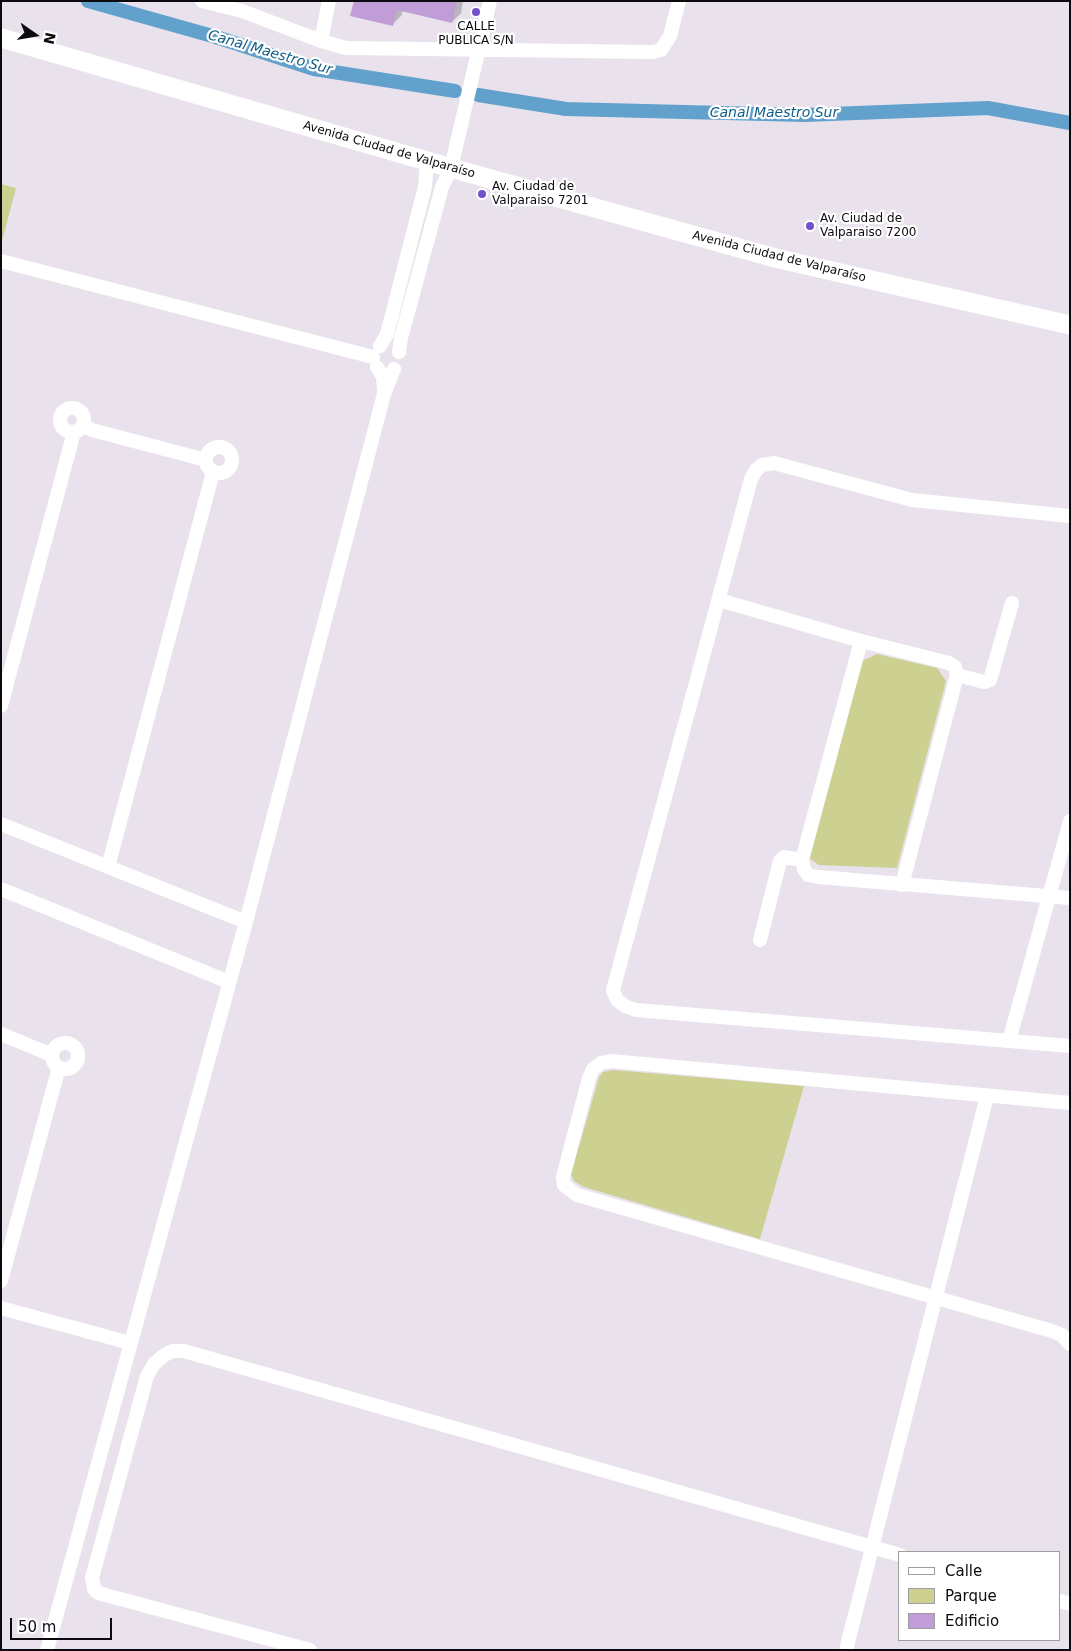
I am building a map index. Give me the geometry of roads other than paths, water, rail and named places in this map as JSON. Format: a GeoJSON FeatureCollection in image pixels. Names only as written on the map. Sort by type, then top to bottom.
{"type":"FeatureCollection","features":[{"type":"Feature","properties":{"kind":"main road","name":"Avenida Ciudad de Valparaíso"},"geometry":{"type":"LineString","coordinates":[[1,38],[427,162],[779,259],[1070,324]]}},
{"type":"Feature","properties":{"kind":"street"},"geometry":{"type":"LineString","coordinates":[[202,1],[242,11],[320,41],[346,48],[480,48],[653,52],[661,50],[670,36],[679,1]]}},
{"type":"Feature","properties":{"kind":"street"},"geometry":{"type":"LineString","coordinates":[[320,41],[329,1]]}},
{"type":"Feature","properties":{"kind":"street"},"geometry":{"type":"LineString","coordinates":[[47,1650],[246,922],[384,394],[394,369],[399,362],[401,338],[442,188],[451,168],[490,1]]}},
{"type":"Feature","properties":{"kind":"street"},"geometry":{"type":"LineString","coordinates":[[384,394],[383,378],[377,357],[387,334],[425,187],[427,162]]}},
{"type":"Feature","properties":{"kind":"street"},"geometry":{"type":"LineString","coordinates":[[1,261],[377,357],[385,371],[394,369]]}},
{"type":"Feature","properties":{"kind":"street"},"geometry":{"type":"LineString","coordinates":[[377,357],[389,344],[397,348],[399,352]]}},
{"type":"Feature","properties":{"kind":"street"},"geometry":{"type":"LineString","coordinates":[[1,706],[78,429],[92,430],[209,466],[108,867]]}},
{"type":"Feature","properties":{"kind":"street"},"geometry":{"type":"LineString","coordinates":[[1070,516],[921,501],[894,496],[774,464],[762,465],[756,470],[751,479],[613,990],[617,1000],[625,1006],[636,1010],[1070,1046]]}},
{"type":"Feature","properties":{"kind":"street"},"geometry":{"type":"LineString","coordinates":[[719,600],[861,641],[949,663],[955,667],[957,675],[902,885]]}},
{"type":"Feature","properties":{"kind":"street"},"geometry":{"type":"LineString","coordinates":[[957,675],[984,682],[990,680],[1012,604]]}},
{"type":"Feature","properties":{"kind":"street"},"geometry":{"type":"LineString","coordinates":[[861,641],[802,860],[808,875],[902,885],[1070,898]]}},
{"type":"Feature","properties":{"kind":"street"},"geometry":{"type":"LineString","coordinates":[[1009,1041],[1070,821]]}},
{"type":"Feature","properties":{"kind":"street"},"geometry":{"type":"LineString","coordinates":[[1,824],[246,922]]}},
{"type":"Feature","properties":{"kind":"street"},"geometry":{"type":"LineString","coordinates":[[760,940],[780,861],[784,857],[802,860]]}},
{"type":"Feature","properties":{"kind":"street"},"geometry":{"type":"LineString","coordinates":[[1,889],[229,982]]}},
{"type":"Feature","properties":{"kind":"street"},"geometry":{"type":"LineString","coordinates":[[1,1034],[55,1061],[1,1281]]}},
{"type":"Feature","properties":{"kind":"street"},"geometry":{"type":"LineString","coordinates":[[1070,1103],[611,1061],[601,1063],[593,1069],[589,1078],[563,1177],[564,1185],[577,1195],[1052,1331],[1062,1336],[1070,1344]]}},
{"type":"Feature","properties":{"kind":"street"},"geometry":{"type":"LineString","coordinates":[[846,1650],[987,1096]]}},
{"type":"Feature","properties":{"kind":"street"},"geometry":{"type":"LineString","coordinates":[[1,1308],[130,1342]]}},
{"type":"Feature","properties":{"kind":"street"},"geometry":{"type":"LineString","coordinates":[[310,1650],[98,1593],[94,1589],[92,1578],[147,1376],[154,1364],[162,1356],[172,1351],[184,1351],[898,1554]]}},
{"type":"Feature","properties":{"kind":"waterway","name":"Canal Maestro Sur"},"geometry":{"type":"LineString","coordinates":[[88,1],[216,37],[314,69],[455,91]]}},
{"type":"Feature","properties":{"kind":"waterway","name":"Canal Maestro Sur"},"geometry":{"type":"LineString","coordinates":[[478,95],[566,109],[804,115],[988,108],[1070,123]]}},
{"type":"Feature","properties":{"kind":"place","name":"CALLE PUBLICA S/N"},"geometry":{"type":"Point","coordinates":[476,12]}},
{"type":"Feature","properties":{"kind":"place","name":"Av. Ciudad de Valparaiso 7201"},"geometry":{"type":"Point","coordinates":[482,194]}},
{"type":"Feature","properties":{"kind":"place","name":"Av. Ciudad de Valparaiso 7200"},"geometry":{"type":"Point","coordinates":[810,226]}}]}
